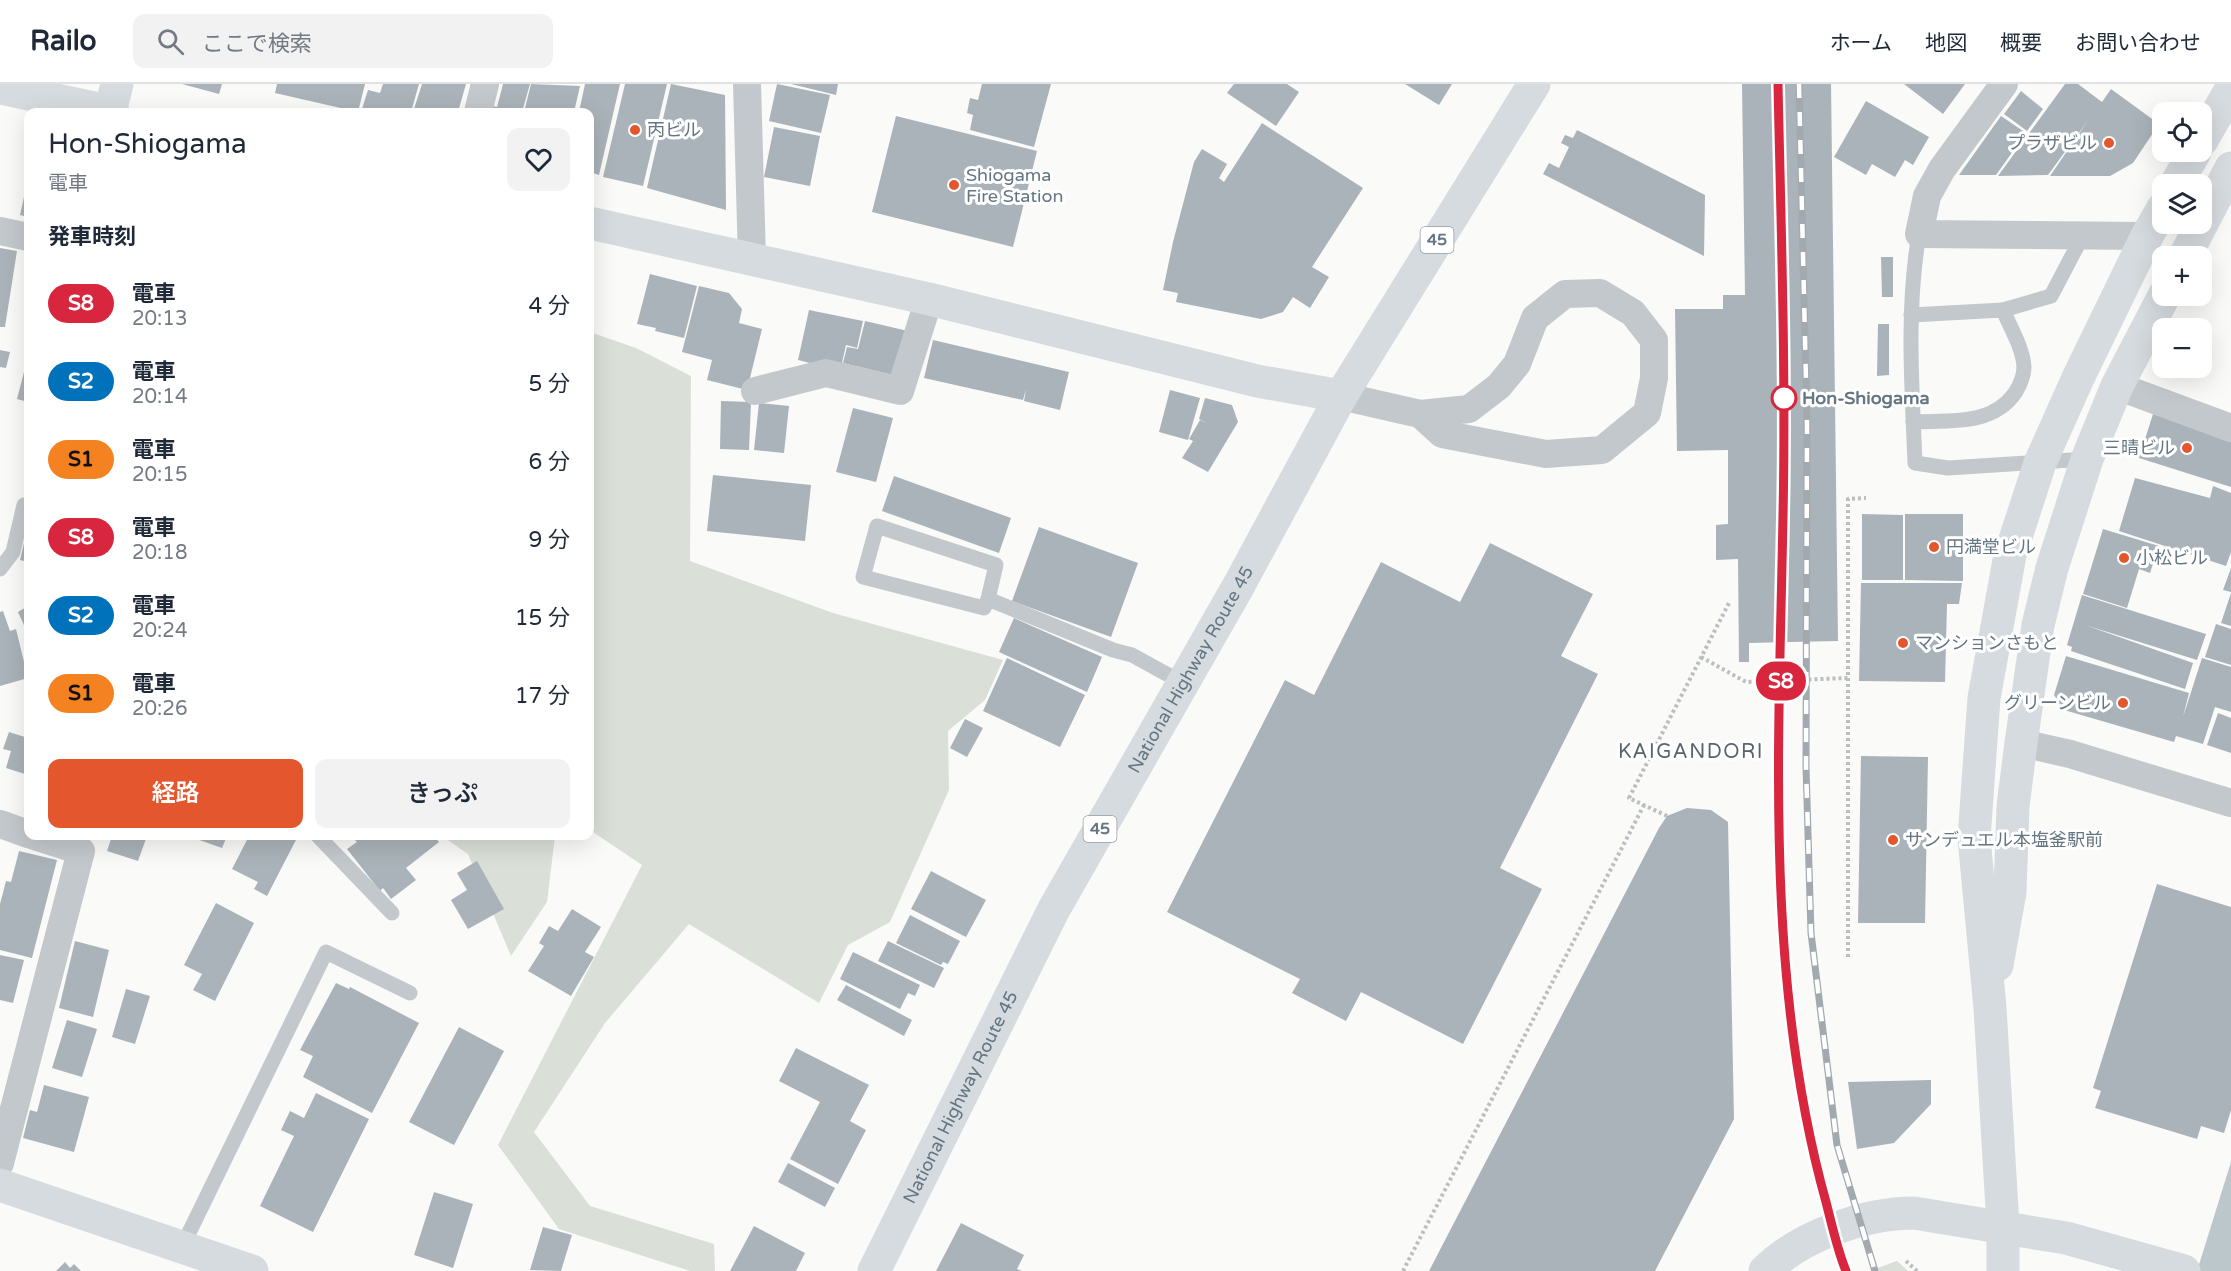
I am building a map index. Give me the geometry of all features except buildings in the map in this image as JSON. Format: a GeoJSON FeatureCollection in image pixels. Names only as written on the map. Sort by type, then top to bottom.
{"type":"FeatureCollection","features":[{"type":"Feature","properties":{"kind":"main road"},"geometry":{"type":"LineString","coordinates":[[112,108],[117,84]]}},
{"type":"Feature","properties":{"kind":"main road","name":"National Highway Route 45"},"geometry":{"type":"LineString","coordinates":[[874,1271],[1054,909],[1239,585],[1341,396],[1534,84]]}},
{"type":"Feature","properties":{"kind":"main road"},"geometry":{"type":"LineString","coordinates":[[0,88],[92,108]]}},
{"type":"Feature","properties":{"kind":"main road"},"geometry":{"type":"LineString","coordinates":[[2212,122],[2231,89]]}},
{"type":"Feature","properties":{"kind":"main road"},"geometry":{"type":"LineString","coordinates":[[2190,246],[2231,168]]}},
{"type":"Feature","properties":{"kind":"main road"},"geometry":{"type":"LineString","coordinates":[[594,224],[928,299],[1257,381],[1341,396]]}},
{"type":"Feature","properties":{"kind":"main road"},"geometry":{"type":"LineString","coordinates":[[2003,1271],[2003,1226],[1990,1008],[1974,838],[1984,698],[2010,555],[2040,463],[2078,378],[2152,227]]}},
{"type":"Feature","properties":{"kind":"main road"},"geometry":{"type":"LineString","coordinates":[[1990,1008],[2010,892],[2013,806],[2038,625],[2052,568],[2087,459],[2117,386],[2159,306]]}},
{"type":"Feature","properties":{"kind":"main road"},"geometry":{"type":"LineString","coordinates":[[0,1185],[252,1271]]}},
{"type":"Feature","properties":{"kind":"main road"},"geometry":{"type":"LineString","coordinates":[[1765,1271],[1779,1257],[1814,1236],[1874,1218],[1900,1213],[2003,1226],[2066,1238],[2184,1271]]}},
{"type":"Feature","properties":{"kind":"street"},"geometry":{"type":"LineString","coordinates":[[479,108],[485,84]]}},
{"type":"Feature","properties":{"kind":"street"},"geometry":{"type":"LineString","coordinates":[[747,84],[752,259]]}},
{"type":"Feature","properties":{"kind":"street"},"geometry":{"type":"LineString","coordinates":[[2004,84],[1942,169],[1927,196],[1919,234],[2147,236]]}},
{"type":"Feature","properties":{"kind":"street"},"geometry":{"type":"LineString","coordinates":[[0,231],[24,236]]}},
{"type":"Feature","properties":{"kind":"street"},"geometry":{"type":"LineString","coordinates":[[1341,396],[1420,414],[1469,409],[1499,386],[1517,364],[1535,318],[1565,294],[1600,293],[1633,313],[1654,340],[1654,378],[1647,413],[1602,450],[1546,454],[1442,434],[1420,414]]}},
{"type":"Feature","properties":{"kind":"street"},"geometry":{"type":"LineString","coordinates":[[755,391],[826,373],[900,391],[928,299]]}},
{"type":"Feature","properties":{"kind":"street"},"geometry":{"type":"LineString","coordinates":[[2117,386],[2231,428]]}},
{"type":"Feature","properties":{"kind":"street"},"geometry":{"type":"LineString","coordinates":[[2021,743],[2070,754],[2231,803]]}},
{"type":"Feature","properties":{"kind":"street"},"geometry":{"type":"LineString","coordinates":[[0,824],[24,831]]}},
{"type":"Feature","properties":{"kind":"street"},"geometry":{"type":"LineString","coordinates":[[0,1163],[81,851],[50,840]]}},
{"type":"Feature","properties":{"kind":"lane"},"geometry":{"type":"LineString","coordinates":[[1919,234],[1913,268],[1911,315],[1915,463],[1948,468],[2087,459]]}},
{"type":"Feature","properties":{"kind":"lane"},"geometry":{"type":"LineString","coordinates":[[1911,315],[2003,310],[2051,297],[2083,235]]}},
{"type":"Feature","properties":{"kind":"lane"},"geometry":{"type":"LineString","coordinates":[[1913,422],[1973,419],[1995,413],[2009,402],[2020,385],[2024,366],[2003,310]]}},
{"type":"Feature","properties":{"kind":"lane"},"geometry":{"type":"LineString","coordinates":[[0,569],[13,552],[24,505]]}},
{"type":"Feature","properties":{"kind":"lane"},"geometry":{"type":"LineString","coordinates":[[877,526],[996,566],[988,598],[984,608],[863,577],[877,526]]}},
{"type":"Feature","properties":{"kind":"lane"},"geometry":{"type":"LineString","coordinates":[[988,598],[1113,651],[1132,655],[1183,683]]}},
{"type":"Feature","properties":{"kind":"lane"},"geometry":{"type":"LineString","coordinates":[[322,840],[392,913]]}},
{"type":"Feature","properties":{"kind":"lane"},"geometry":{"type":"LineString","coordinates":[[182,1247],[326,952],[410,993]]}},
{"type":"Feature","properties":{"kind":"path"},"geometry":{"type":"LineString","coordinates":[[1848,957],[1848,499],[1866,498]]}},
{"type":"Feature","properties":{"kind":"path"},"geometry":{"type":"LineString","coordinates":[[1667,816],[1629,798],[1730,601]]}},
{"type":"Feature","properties":{"kind":"path"},"geometry":{"type":"LineString","coordinates":[[1701,657],[1746,682],[1848,678]]}},
{"type":"Feature","properties":{"kind":"path"},"geometry":{"type":"LineString","coordinates":[[1403,1271],[1644,805]]}},
{"type":"Feature","properties":{"kind":"path"},"geometry":{"type":"LineString","coordinates":[[1906,1261],[1917,1271]]}},
{"type":"Feature","properties":{"kind":"shaded area"},"geometry":{"type":"Polygon","coordinates":[[[594,333],[636,348],[691,376],[690,561],[833,613],[1003,660],[985,700],[948,731],[949,790],[890,922],[848,945],[819,1003],[689,924],[605,1023],[534,1132],[590,1206],[714,1244],[715,1271],[690,1271],[559,1229],[498,1145],[642,865],[594,833],[594,333]]]}},
{"type":"Feature","properties":{"kind":"shaded area"},"geometry":{"type":"Polygon","coordinates":[[[448,840],[555,840],[547,902],[511,956],[468,854],[448,840]]]}},
{"type":"Feature","properties":{"kind":"shaded area"},"geometry":{"type":"Polygon","coordinates":[[[2231,1162],[2231,1271],[2197,1271],[2231,1162]]]}},
{"type":"Feature","properties":{"kind":"shaded area"},"geometry":{"type":"Polygon","coordinates":[[[1897,1261],[1908,1271],[1869,1271],[1897,1261]]]}},
{"type":"Feature","properties":{"kind":"railway"},"geometry":{"type":"LineString","coordinates":[[1778,84],[1784,412],[1779,693],[1780,864],[1793,1034],[1806,1119],[1846,1271]]}},
{"type":"Feature","properties":{"kind":"railway"},"geometry":{"type":"LineString","coordinates":[[1799,84],[1807,424],[1806,767],[1811,933],[1837,1145],[1875,1271]]}},
{"type":"Feature","properties":{"kind":"train","name":"S8"},"geometry":{"type":"LineString","coordinates":[[1778,84],[1785,422],[1779,766],[1782,891],[1790,1016],[1800,1091],[1813,1154],[1846,1271]]}},
{"type":"Feature","properties":{"kind":"place","name":"丙ビル"},"geometry":{"type":"Point","coordinates":[635,130]}},
{"type":"Feature","properties":{"kind":"place","name":"プラザビル"},"geometry":{"type":"Point","coordinates":[2109,143]}},
{"type":"Feature","properties":{"kind":"place","name":"Shiogama Fire Station"},"geometry":{"type":"Point","coordinates":[954,185]}},
{"type":"Feature","properties":{"kind":"place","name":"Hon-Shiogama"},"geometry":{"type":"Point","coordinates":[1784,398]}},
{"type":"Feature","properties":{"kind":"place","name":"三晴ビル"},"geometry":{"type":"Point","coordinates":[2187,448]}},
{"type":"Feature","properties":{"kind":"place","name":"円満堂ビル"},"geometry":{"type":"Point","coordinates":[1934,547]}},
{"type":"Feature","properties":{"kind":"place","name":"小松ビル"},"geometry":{"type":"Point","coordinates":[2124,558]}},
{"type":"Feature","properties":{"kind":"place","name":"マンションさもと"},"geometry":{"type":"Point","coordinates":[1903,643]}},
{"type":"Feature","properties":{"kind":"place","name":"グリーンビル"},"geometry":{"type":"Point","coordinates":[2123,703]}},
{"type":"Feature","properties":{"kind":"place","name":"サンデュエル本塩釜駅前"},"geometry":{"type":"Point","coordinates":[1893,840]}},
{"type":"Feature","properties":{"kind":"district","name":"KAIGANDORI"},"geometry":{"type":"Point","coordinates":[1691,752]}}]}
